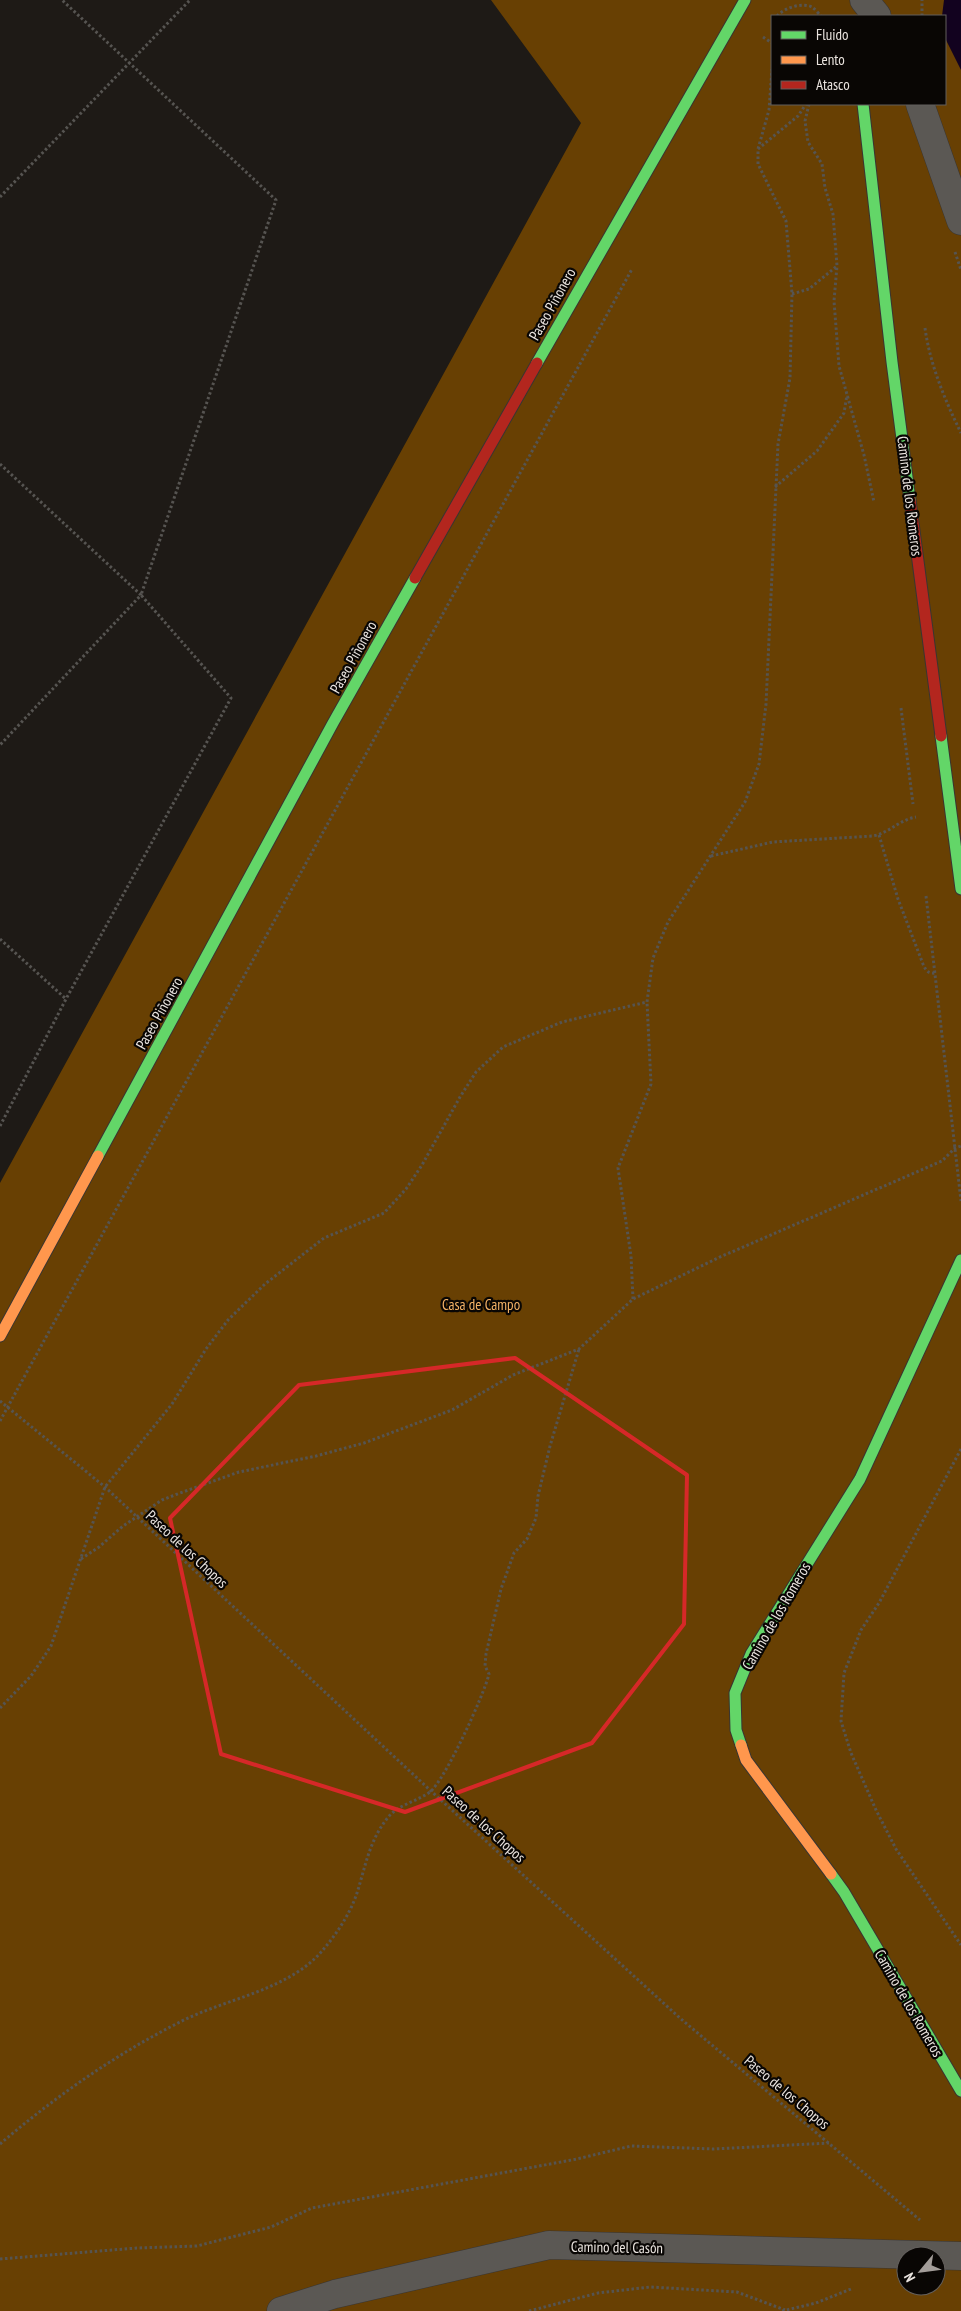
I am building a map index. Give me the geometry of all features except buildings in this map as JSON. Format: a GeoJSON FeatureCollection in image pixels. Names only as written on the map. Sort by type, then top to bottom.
{"type":"FeatureCollection","features":[{"type":"Feature","properties":{"kind":"street","name":"Paseo Piñonero"},"geometry":{"type":"LineString","coordinates":[[0,1336],[334,723],[593,263],[744,0]]}},
{"type":"Feature","properties":{"kind":"street"},"geometry":{"type":"LineString","coordinates":[[851,0],[853,15]]}},
{"type":"Feature","properties":{"kind":"street"},"geometry":{"type":"LineString","coordinates":[[864,0],[876,15]]}},
{"type":"Feature","properties":{"kind":"street","name":"Camino de los Romeros"},"geometry":{"type":"LineString","coordinates":[[863,105],[892,362],[961,889]]}},
{"type":"Feature","properties":{"kind":"street"},"geometry":{"type":"LineString","coordinates":[[920,105],[961,221]]}},
{"type":"Feature","properties":{"kind":"street","name":"Camino de los Romeros"},"geometry":{"type":"LineString","coordinates":[[961,1260],[860,1479],[768,1624],[751,1654],[734,1693],[736,1730],[746,1760],[844,1892],[961,2091]]}},
{"type":"Feature","properties":{"kind":"street","name":"Camino del Casón"},"geometry":{"type":"LineString","coordinates":[[280,2311],[335,2294],[549,2245],[961,2256]]}},
{"type":"Feature","properties":{"kind":"path"},"geometry":{"type":"LineString","coordinates":[[0,745],[141,595],[276,200],[62,0]]}},
{"type":"Feature","properties":{"kind":"path"},"geometry":{"type":"LineString","coordinates":[[0,197],[190,0]]}},
{"type":"Feature","properties":{"kind":"path"},"geometry":{"type":"LineString","coordinates":[[922,0],[922,15]]}},
{"type":"Feature","properties":{"kind":"path"},"geometry":{"type":"LineString","coordinates":[[777,15],[780,11],[800,5],[812,7],[820,15]]}},
{"type":"Feature","properties":{"kind":"path"},"geometry":{"type":"LineString","coordinates":[[633,1300],[631,1256],[618,1168],[651,1084],[647,1002],[653,958],[668,922],[745,802],[759,764],[766,704],[775,487],[778,444],[790,378],[792,294],[786,221],[758,164],[758,149],[769,110],[771,83]]}},
{"type":"Feature","properties":{"kind":"path"},"geometry":{"type":"LineString","coordinates":[[758,149],[798,116],[807,105]]}},
{"type":"Feature","properties":{"kind":"path"},"geometry":{"type":"LineString","coordinates":[[808,105],[805,121],[808,142],[822,164],[833,214],[837,266],[834,301],[839,366],[848,392],[874,503]]}},
{"type":"Feature","properties":{"kind":"path"},"geometry":{"type":"LineString","coordinates":[[0,1421],[636,262]]}},
{"type":"Feature","properties":{"kind":"path"},"geometry":{"type":"LineString","coordinates":[[792,294],[809,288],[837,266]]}},
{"type":"Feature","properties":{"kind":"path"},"geometry":{"type":"LineString","coordinates":[[775,487],[817,451],[844,413],[848,392]]}},
{"type":"Feature","properties":{"kind":"path"},"geometry":{"type":"LineString","coordinates":[[0,464],[141,595],[231,698],[66,999],[0,1126]]}},
{"type":"Feature","properties":{"kind":"path"},"geometry":{"type":"LineString","coordinates":[[900,702],[908,773],[917,826]]}},
{"type":"Feature","properties":{"kind":"path"},"geometry":{"type":"LineString","coordinates":[[710,856],[773,842],[879,835],[904,819],[916,816]]}},
{"type":"Feature","properties":{"kind":"path"},"geometry":{"type":"LineString","coordinates":[[879,835],[898,899],[923,964],[926,971],[930,974],[937,973]]}},
{"type":"Feature","properties":{"kind":"path"},"geometry":{"type":"LineString","coordinates":[[926,895],[937,973],[961,1201]]}},
{"type":"Feature","properties":{"kind":"path"},"geometry":{"type":"LineString","coordinates":[[0,938],[66,999]]}},
{"type":"Feature","properties":{"kind":"path"},"geometry":{"type":"LineString","coordinates":[[0,1708],[32,1676],[51,1646],[106,1487],[172,1404],[206,1349],[228,1320],[265,1284],[324,1238],[384,1213],[406,1190],[422,1166],[476,1072],[503,1047],[562,1022],[647,1002]]}},
{"type":"Feature","properties":{"kind":"path"},"geometry":{"type":"LineString","coordinates":[[80,1559],[99,1547],[123,1526],[138,1518],[162,1500],[239,1472],[316,1456],[394,1433],[452,1410],[513,1375],[579,1349],[633,1300],[720,1257],[942,1161],[955,1148],[961,1146]]}},
{"type":"Feature","properties":{"kind":"path"},"geometry":{"type":"LineString","coordinates":[[0,2144],[46,2105],[131,2048],[180,2021],[247,1995],[299,1971],[321,1952],[342,1924],[356,1896],[372,1842],[386,1818],[397,1809],[431,1791],[448,1765],[483,1695],[489,1674],[485,1666],[486,1654],[501,1589],[511,1558],[527,1539],[536,1518],[538,1496],[550,1446],[579,1349]]}},
{"type":"Feature","properties":{"kind":"path","name":"Paseo de los Chopos"},"geometry":{"type":"LineString","coordinates":[[0,1401],[106,1487],[431,1791],[681,2018],[924,2223]]}},
{"type":"Feature","properties":{"kind":"path"},"geometry":{"type":"LineString","coordinates":[[961,1448],[879,1603],[861,1630],[844,1673],[841,1721],[854,1761],[896,1849],[961,1945]]}},
{"type":"Feature","properties":{"kind":"path"},"geometry":{"type":"LineString","coordinates":[[0,2260],[137,2248],[197,2246],[271,2227],[312,2208],[577,2159],[631,2146],[714,2149],[830,2143]]}},
{"type":"Feature","properties":{"kind":"path"},"geometry":{"type":"LineString","coordinates":[[529,2311],[598,2294],[650,2287],[737,2292],[785,2310],[782,2311]]}},
{"type":"Feature","properties":{"kind":"highlighted area"},"geometry":{"type":"Polygon","coordinates":[[[515,1358],[687,1475],[684,1624],[592,1743],[405,1812],[221,1754],[170,1518],[299,1385],[515,1358]]]}},
{"type":"Feature","properties":{"kind":"green space","name":"Casa de Campo"},"geometry":{"type":"Polygon","coordinates":[[[491,0],[961,0],[961,2311],[0,2311],[0,1183],[581,123],[491,0]]]}},
{"type":"Feature","properties":{"kind":"shaded area"},"geometry":{"type":"Polygon","coordinates":[[[944,0],[961,0],[961,70],[946,40],[946,15],[942,15],[944,0]]]}},
{"type":"Feature","properties":{"kind":"traffic: fast"},"geometry":{"type":"LineString","coordinates":[[537,363],[745,0]]}},
{"type":"Feature","properties":{"kind":"traffic: fast"},"geometry":{"type":"LineString","coordinates":[[863,105],[892,362],[910,500]]}},
{"type":"Feature","properties":{"kind":"traffic: fast"},"geometry":{"type":"LineString","coordinates":[[98,1156],[333,723],[415,578]]}},
{"type":"Feature","properties":{"kind":"traffic: fast"},"geometry":{"type":"LineString","coordinates":[[941,736],[961,889]]}},
{"type":"Feature","properties":{"kind":"traffic: fast"},"geometry":{"type":"LineString","coordinates":[[741,1745],[736,1730],[735,1693],[751,1654],[860,1479],[961,1260]]}},
{"type":"Feature","properties":{"kind":"traffic: fast"},"geometry":{"type":"LineString","coordinates":[[831,1874],[844,1892],[961,2091]]}},
{"type":"Feature","properties":{"kind":"traffic: slow"},"geometry":{"type":"LineString","coordinates":[[0,1336],[98,1156]]}},
{"type":"Feature","properties":{"kind":"traffic: slow"},"geometry":{"type":"LineString","coordinates":[[741,1745],[746,1760],[831,1874]]}},
{"type":"Feature","properties":{"kind":"traffic: jam"},"geometry":{"type":"LineString","coordinates":[[415,578],[537,363]]}},
{"type":"Feature","properties":{"kind":"traffic: jam"},"geometry":{"type":"LineString","coordinates":[[910,500],[941,736]]}}]}
